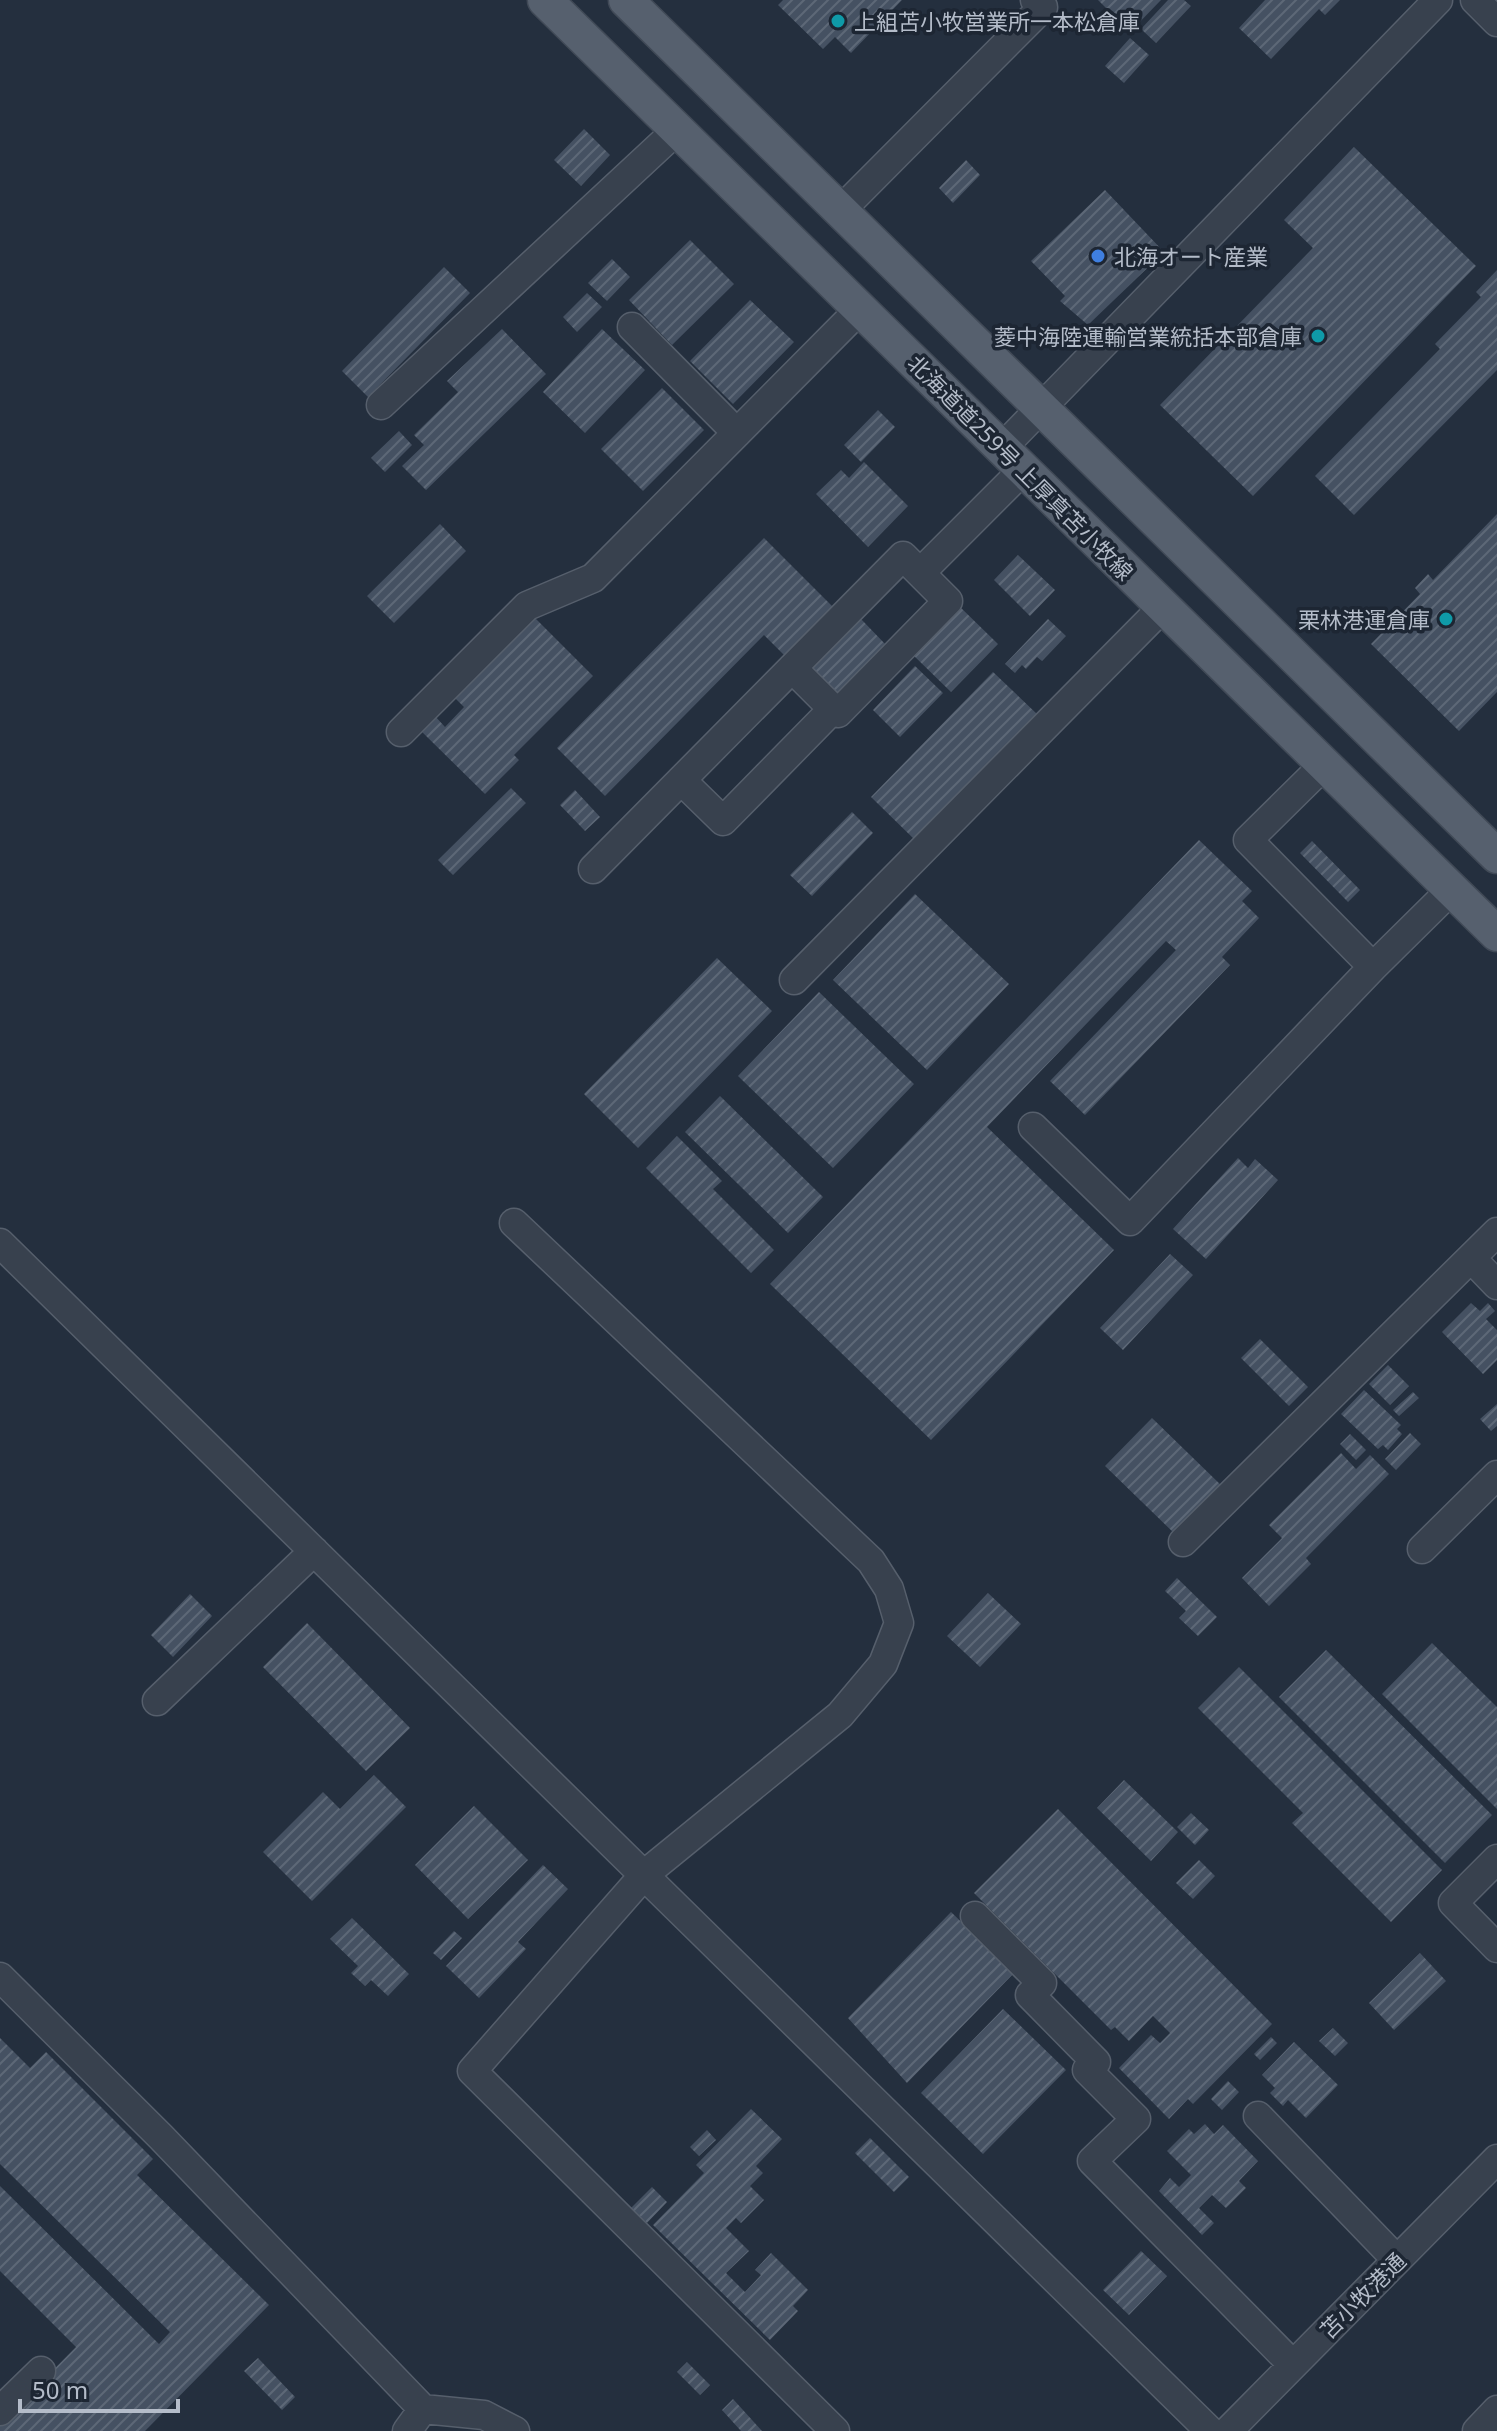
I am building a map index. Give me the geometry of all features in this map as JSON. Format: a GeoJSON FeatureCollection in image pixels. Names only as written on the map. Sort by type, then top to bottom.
{"type":"FeatureCollection","features":[{"type":"Feature","properties":{"kind":"main road","name":"北海道道259号 上厚真苫小牧線"},"geometry":{"type":"LineString","coordinates":[[545,0],[1497,934]]}},
{"type":"Feature","properties":{"kind":"main road"},"geometry":{"type":"LineString","coordinates":[[626,0],[1497,856]]}},
{"type":"Feature","properties":{"kind":"street"},"geometry":{"type":"LineString","coordinates":[[841,210],[1043,7],[1035,0]]}},
{"type":"Feature","properties":{"kind":"street"},"geometry":{"type":"LineString","coordinates":[[920,573],[1013,458],[1041,408],[1438,0]]}},
{"type":"Feature","properties":{"kind":"street"},"geometry":{"type":"LineString","coordinates":[[1475,0],[1497,22]]}},
{"type":"Feature","properties":{"kind":"street"},"geometry":{"type":"LineString","coordinates":[[381,405],[678,129]]}},
{"type":"Feature","properties":{"kind":"street"},"geometry":{"type":"LineString","coordinates":[[401,732],[527,606],[593,578],[860,309]]}},
{"type":"Feature","properties":{"kind":"street"},"geometry":{"type":"LineString","coordinates":[[632,327],[737,433]]}},
{"type":"Feature","properties":{"kind":"street"},"geometry":{"type":"LineString","coordinates":[[593,869],[681,780],[792,668],[903,556],[948,601],[838,713],[792,668]]}},
{"type":"Feature","properties":{"kind":"street"},"geometry":{"type":"LineString","coordinates":[[794,980],[1163,607]]}},
{"type":"Feature","properties":{"kind":"street"},"geometry":{"type":"LineString","coordinates":[[681,780],[723,821],[833,709]]}},
{"type":"Feature","properties":{"kind":"street"},"geometry":{"type":"LineString","coordinates":[[1324,765],[1248,840],[1373,967]]}},
{"type":"Feature","properties":{"kind":"street"},"geometry":{"type":"LineString","coordinates":[[1033,1127],[1130,1221],[1451,890]]}},
{"type":"Feature","properties":{"kind":"street"},"geometry":{"type":"LineString","coordinates":[[514,1223],[871,1561],[889,1589],[899,1623],[883,1664],[840,1715],[645,1874],[472,2071],[835,2431]]}},
{"type":"Feature","properties":{"kind":"street"},"geometry":{"type":"LineString","coordinates":[[1183,1542],[1497,1232]]}},
{"type":"Feature","properties":{"kind":"street"},"geometry":{"type":"LineString","coordinates":[[0,1243],[1210,2431]]}},
{"type":"Feature","properties":{"kind":"street"},"geometry":{"type":"LineString","coordinates":[[1471,1258],[1497,1285]]}},
{"type":"Feature","properties":{"kind":"street"},"geometry":{"type":"LineString","coordinates":[[1422,1549],[1497,1475]]}},
{"type":"Feature","properties":{"kind":"street"},"geometry":{"type":"LineString","coordinates":[[157,1701],[314,1551]]}},
{"type":"Feature","properties":{"kind":"street"},"geometry":{"type":"LineString","coordinates":[[1497,1859],[1453,1903],[1497,1948]]}},
{"type":"Feature","properties":{"kind":"street"},"geometry":{"type":"LineString","coordinates":[[975,1916],[1042,1983],[1030,1995],[1096,2062],[1087,2070],[1136,2119],[1092,2161],[1293,2365]]}},
{"type":"Feature","properties":{"kind":"street"},"geometry":{"type":"LineString","coordinates":[[0,1977],[161,2137],[415,2420],[484,2415],[515,2431]]}},
{"type":"Feature","properties":{"kind":"street"},"geometry":{"type":"LineString","coordinates":[[1258,2116],[1397,2260]]}},
{"type":"Feature","properties":{"kind":"street","name":"苫小牧港通"},"geometry":{"type":"LineString","coordinates":[[1228,2431],[1497,2159]]}},
{"type":"Feature","properties":{"kind":"street"},"geometry":{"type":"LineString","coordinates":[[0,2411],[41,2371]]}},
{"type":"Feature","properties":{"kind":"street"},"geometry":{"type":"LineString","coordinates":[[1477,2431],[1497,2410]]}},
{"type":"Feature","properties":{"kind":"building","name":"上組苫小牧営業所一本松倉庫"},"geometry":{"type":"Polygon","coordinates":[[[783,0],[902,0],[851,53],[835,37],[823,49],[778,5],[783,0]]]}},
{"type":"Feature","properties":{"kind":"building"},"geometry":{"type":"Polygon","coordinates":[[[1098,0],[1161,0],[1130,32],[1098,0]]]}},
{"type":"Feature","properties":{"kind":"building"},"geometry":{"type":"Polygon","coordinates":[[[1168,0],[1184,0],[1191,6],[1156,43],[1141,29],[1168,0]]]}},
{"type":"Feature","properties":{"kind":"building"},"geometry":{"type":"Polygon","coordinates":[[[1265,0],[1340,0],[1325,15],[1319,9],[1271,59],[1239,28],[1265,0]]]}},
{"type":"Feature","properties":{"kind":"building"},"geometry":{"type":"Polygon","coordinates":[[[1130,38],[1149,55],[1124,83],[1105,66],[1130,38]]]}},
{"type":"Feature","properties":{"kind":"building"},"geometry":{"type":"Polygon","coordinates":[[[584,129],[610,155],[581,186],[554,160],[584,129]]]}},
{"type":"Feature","properties":{"kind":"building","name":"菱中海陸運輸営業統括本部倉庫"},"geometry":{"type":"Polygon","coordinates":[[[1354,147],[1476,266],[1253,496],[1160,405],[1313,248],[1284,220],[1354,147]]]}},
{"type":"Feature","properties":{"kind":"building"},"geometry":{"type":"Polygon","coordinates":[[[966,160],[980,175],[953,203],[939,188],[966,160]]]}},
{"type":"Feature","properties":{"kind":"building","name":"北海オート産業"},"geometry":{"type":"Polygon","coordinates":[[[1105,190],[1164,252],[1088,325],[1060,301],[1065,296],[1031,261],[1105,190]]]}},
{"type":"Feature","properties":{"kind":"building"},"geometry":{"type":"Polygon","coordinates":[[[690,240],[734,284],[672,345],[629,300],[690,240]]]}},
{"type":"Feature","properties":{"kind":"building"},"geometry":{"type":"Polygon","coordinates":[[[612,259],[630,277],[607,301],[588,283],[612,259]]]}},
{"type":"Feature","properties":{"kind":"building"},"geometry":{"type":"Polygon","coordinates":[[[444,267],[470,293],[368,397],[342,371],[444,267]]]}},
{"type":"Feature","properties":{"kind":"building"},"geometry":{"type":"Polygon","coordinates":[[[1497,270],[1497,370],[1354,515],[1315,476],[1440,349],[1435,344],[1481,297],[1476,292],[1497,270]]]}},
{"type":"Feature","properties":{"kind":"building"},"geometry":{"type":"Polygon","coordinates":[[[587,293],[602,307],[577,332],[563,317],[587,293]]]}},
{"type":"Feature","properties":{"kind":"building"},"geometry":{"type":"Polygon","coordinates":[[[750,300],[794,342],[733,404],[690,361],[750,300]]]}},
{"type":"Feature","properties":{"kind":"building"},"geometry":{"type":"Polygon","coordinates":[[[502,329],[546,374],[426,490],[402,466],[424,445],[414,435],[458,392],[447,381],[502,329]]]}},
{"type":"Feature","properties":{"kind":"building"},"geometry":{"type":"Polygon","coordinates":[[[602,329],[645,370],[585,433],[543,392],[602,329]]]}},
{"type":"Feature","properties":{"kind":"building"},"geometry":{"type":"Polygon","coordinates":[[[662,388],[704,430],[643,491],[601,449],[662,388]]]}},
{"type":"Feature","properties":{"kind":"building"},"geometry":{"type":"Polygon","coordinates":[[[878,410],[895,427],[861,462],[844,445],[878,410]]]}},
{"type":"Feature","properties":{"kind":"building"},"geometry":{"type":"Polygon","coordinates":[[[399,431],[412,445],[385,472],[371,458],[399,431]]]}},
{"type":"Feature","properties":{"kind":"building"},"geometry":{"type":"Polygon","coordinates":[[[864,462],[908,506],[868,547],[816,494],[841,470],[849,478],[864,462]]]}},
{"type":"Feature","properties":{"kind":"building","name":"栗林港運倉庫"},"geometry":{"type":"Polygon","coordinates":[[[1497,514],[1497,692],[1459,731],[1371,644],[1420,594],[1415,588],[1428,574],[1433,580],[1497,514]]]}},
{"type":"Feature","properties":{"kind":"building"},"geometry":{"type":"Polygon","coordinates":[[[440,524],[466,551],[394,623],[367,596],[440,524]]]}},
{"type":"Feature","properties":{"kind":"building"},"geometry":{"type":"Polygon","coordinates":[[[764,538],[837,611],[789,660],[764,635],[605,796],[557,748],[764,538]]]}},
{"type":"Feature","properties":{"kind":"building"},"geometry":{"type":"Polygon","coordinates":[[[1018,555],[1055,590],[1030,616],[994,580],[1018,555]]]}},
{"type":"Feature","properties":{"kind":"building"},"geometry":{"type":"Polygon","coordinates":[[[958,605],[998,644],[951,692],[912,654],[958,605]]]}},
{"type":"Feature","properties":{"kind":"building"},"geometry":{"type":"Polygon","coordinates":[[[531,614],[593,676],[514,755],[519,760],[485,794],[420,730],[434,715],[445,727],[464,707],[451,694],[531,614]]]}},
{"type":"Feature","properties":{"kind":"building"},"geometry":{"type":"Polygon","coordinates":[[[861,619],[887,646],[840,695],[812,668],[861,619]]]}},
{"type":"Feature","properties":{"kind":"building"},"geometry":{"type":"Polygon","coordinates":[[[1048,619],[1066,636],[1042,661],[1037,657],[1026,669],[1022,665],[1015,673],[1005,664],[1048,619]]]}},
{"type":"Feature","properties":{"kind":"building"},"geometry":{"type":"Polygon","coordinates":[[[915,666],[943,693],[900,737],[873,710],[915,666]]]}},
{"type":"Feature","properties":{"kind":"building"},"geometry":{"type":"Polygon","coordinates":[[[993,672],[1037,714],[915,840],[871,797],[993,672]]]}},
{"type":"Feature","properties":{"kind":"building"},"geometry":{"type":"Polygon","coordinates":[[[511,788],[526,803],[453,875],[438,860],[511,788]]]}},
{"type":"Feature","properties":{"kind":"building"},"geometry":{"type":"Polygon","coordinates":[[[575,790],[600,817],[585,831],[560,805],[575,790]]]}},
{"type":"Feature","properties":{"kind":"building"},"geometry":{"type":"Polygon","coordinates":[[[852,812],[873,833],[812,896],[790,875],[852,812]]]}},
{"type":"Feature","properties":{"kind":"building"},"geometry":{"type":"Polygon","coordinates":[[[1199,840],[1252,891],[1242,901],[1259,918],[1222,957],[1230,965],[1085,1115],[1050,1081],[1176,950],[1166,941],[987,1127],[1114,1250],[931,1440],[770,1284],[1199,840]]]}},
{"type":"Feature","properties":{"kind":"building"},"geometry":{"type":"Polygon","coordinates":[[[1312,841],[1360,890],[1348,902],[1300,853],[1312,841]]]}},
{"type":"Feature","properties":{"kind":"building"},"geometry":{"type":"Polygon","coordinates":[[[915,894],[1009,984],[927,1070],[833,980],[915,894]]]}},
{"type":"Feature","properties":{"kind":"building"},"geometry":{"type":"Polygon","coordinates":[[[717,958],[772,1011],[638,1148],[584,1094],[717,958]]]}},
{"type":"Feature","properties":{"kind":"building"},"geometry":{"type":"Polygon","coordinates":[[[819,992],[914,1084],[833,1168],[738,1076],[819,992]]]}},
{"type":"Feature","properties":{"kind":"building"},"geometry":{"type":"Polygon","coordinates":[[[720,1096],[823,1197],[788,1233],[685,1132],[720,1096]]]}},
{"type":"Feature","properties":{"kind":"building"},"geometry":{"type":"Polygon","coordinates":[[[677,1136],[722,1181],[713,1189],[774,1250],[751,1273],[646,1168],[677,1136]]]}},
{"type":"Feature","properties":{"kind":"building"},"geometry":{"type":"Polygon","coordinates":[[[1238,1158],[1248,1168],[1255,1159],[1278,1180],[1206,1259],[1173,1229],[1238,1158]]]}},
{"type":"Feature","properties":{"kind":"building"},"geometry":{"type":"Polygon","coordinates":[[[1170,1254],[1193,1275],[1123,1350],[1100,1328],[1170,1254]]]}},
{"type":"Feature","properties":{"kind":"building"},"geometry":{"type":"Polygon","coordinates":[[[1471,1303],[1480,1311],[1488,1303],[1495,1311],[1486,1319],[1497,1330],[1497,1360],[1483,1374],[1442,1332],[1471,1303]]]}},
{"type":"Feature","properties":{"kind":"building"},"geometry":{"type":"Polygon","coordinates":[[[1260,1339],[1308,1387],[1289,1406],[1241,1358],[1260,1339]]]}},
{"type":"Feature","properties":{"kind":"building"},"geometry":{"type":"Polygon","coordinates":[[[1388,1365],[1409,1386],[1390,1405],[1369,1384],[1388,1365]]]}},
{"type":"Feature","properties":{"kind":"building"},"geometry":{"type":"Polygon","coordinates":[[[1364,1390],[1401,1425],[1397,1429],[1402,1434],[1388,1450],[1383,1445],[1378,1449],[1341,1414],[1364,1390]]]}},
{"type":"Feature","properties":{"kind":"building"},"geometry":{"type":"Polygon","coordinates":[[[1413,1392],[1419,1398],[1399,1416],[1393,1410],[1413,1392]]]}},
{"type":"Feature","properties":{"kind":"building"},"geometry":{"type":"Polygon","coordinates":[[[1497,1404],[1497,1426],[1491,1431],[1480,1419],[1497,1404]]]}},
{"type":"Feature","properties":{"kind":"building"},"geometry":{"type":"Polygon","coordinates":[[[1152,1418],[1224,1488],[1177,1536],[1105,1466],[1152,1418]]]}},
{"type":"Feature","properties":{"kind":"building"},"geometry":{"type":"Polygon","coordinates":[[[1410,1433],[1421,1444],[1396,1470],[1385,1459],[1410,1433]]]}},
{"type":"Feature","properties":{"kind":"building"},"geometry":{"type":"Polygon","coordinates":[[[1350,1434],[1366,1450],[1356,1460],[1340,1444],[1350,1434]]]}},
{"type":"Feature","properties":{"kind":"building"},"geometry":{"type":"Polygon","coordinates":[[[1341,1453],[1356,1469],[1370,1455],[1389,1474],[1306,1558],[1311,1564],[1269,1606],[1242,1578],[1282,1538],[1269,1525],[1341,1453]]]}},
{"type":"Feature","properties":{"kind":"building"},"geometry":{"type":"Polygon","coordinates":[[[1177,1578],[1217,1617],[1198,1636],[1179,1618],[1186,1611],[1165,1591],[1177,1578]]]}},
{"type":"Feature","properties":{"kind":"building"},"geometry":{"type":"Polygon","coordinates":[[[988,1593],[1021,1624],[980,1667],[947,1636],[988,1593]]]}},
{"type":"Feature","properties":{"kind":"building"},"geometry":{"type":"Polygon","coordinates":[[[190,1594],[212,1616],[173,1657],[151,1635],[190,1594]]]}},
{"type":"Feature","properties":{"kind":"building"},"geometry":{"type":"Polygon","coordinates":[[[307,1623],[410,1728],[366,1771],[263,1667],[307,1623]]]}},
{"type":"Feature","properties":{"kind":"building"},"geometry":{"type":"Polygon","coordinates":[[[1432,1643],[1497,1707],[1497,1809],[1382,1694],[1432,1643]]]}},
{"type":"Feature","properties":{"kind":"building"},"geometry":{"type":"Polygon","coordinates":[[[1326,1650],[1492,1815],[1445,1863],[1279,1697],[1326,1650]]]}},
{"type":"Feature","properties":{"kind":"building"},"geometry":{"type":"Polygon","coordinates":[[[1239,1667],[1442,1870],[1391,1922],[1292,1823],[1303,1813],[1198,1708],[1239,1667]]]}},
{"type":"Feature","properties":{"kind":"building"},"geometry":{"type":"Polygon","coordinates":[[[374,1775],[406,1807],[312,1901],[263,1852],[323,1792],[340,1809],[374,1775]]]}},
{"type":"Feature","properties":{"kind":"building"},"geometry":{"type":"Polygon","coordinates":[[[1124,1780],[1178,1832],[1151,1861],[1097,1808],[1124,1780]]]}},
{"type":"Feature","properties":{"kind":"building"},"geometry":{"type":"Polygon","coordinates":[[[474,1806],[528,1860],[468,1919],[415,1865],[474,1806]]]}},
{"type":"Feature","properties":{"kind":"building"},"geometry":{"type":"Polygon","coordinates":[[[1058,1809],[1272,2024],[1193,2104],[1188,2099],[1169,2119],[1119,2068],[1151,2035],[1160,2043],[1170,2033],[1153,2016],[1129,2041],[1115,2027],[1111,2030],[974,1893],[1058,1809]]]}},
{"type":"Feature","properties":{"kind":"building"},"geometry":{"type":"Polygon","coordinates":[[[1191,1813],[1209,1830],[1195,1845],[1177,1827],[1191,1813]]]}},
{"type":"Feature","properties":{"kind":"building"},"geometry":{"type":"Polygon","coordinates":[[[1199,1860],[1215,1876],[1193,1899],[1176,1883],[1199,1860]]]}},
{"type":"Feature","properties":{"kind":"building"},"geometry":{"type":"Polygon","coordinates":[[[543,1865],[568,1889],[518,1942],[526,1949],[479,1998],[446,1966],[543,1865]]]}},
{"type":"Feature","properties":{"kind":"building"},"geometry":{"type":"Polygon","coordinates":[[[951,1912],[1014,1973],[907,2083],[848,2018],[951,1912]]]}},
{"type":"Feature","properties":{"kind":"building"},"geometry":{"type":"Polygon","coordinates":[[[352,1918],[409,1974],[388,1996],[371,1980],[365,1986],[351,1973],[358,1966],[330,1939],[352,1918]]]}},
{"type":"Feature","properties":{"kind":"building"},"geometry":{"type":"Polygon","coordinates":[[[454,1931],[462,1938],[441,1960],[433,1953],[454,1931]]]}},
{"type":"Feature","properties":{"kind":"building"},"geometry":{"type":"Polygon","coordinates":[[[1420,1953],[1446,1981],[1394,2030],[1369,2003],[1420,1953]]]}},
{"type":"Feature","properties":{"kind":"building"},"geometry":{"type":"Polygon","coordinates":[[[1003,2009],[1066,2070],[983,2154],[921,2093],[1003,2009]]]}},
{"type":"Feature","properties":{"kind":"building"},"geometry":{"type":"Polygon","coordinates":[[[1333,2028],[1348,2043],[1335,2056],[1319,2041],[1333,2028]]]}},
{"type":"Feature","properties":{"kind":"building"},"geometry":{"type":"Polygon","coordinates":[[[1271,2037],[1277,2043],[1260,2060],[1254,2054],[1271,2037]]]}},
{"type":"Feature","properties":{"kind":"building"},"geometry":{"type":"Polygon","coordinates":[[[0,2038],[30,2068],[46,2052],[153,2159],[137,2175],[269,2305],[145,2431],[0,2431],[0,2424],[76,2347],[0,2271],[0,2186],[159,2344],[170,2332],[0,2164],[0,2038]]]}},
{"type":"Feature","properties":{"kind":"building"},"geometry":{"type":"Polygon","coordinates":[[[1294,2042],[1338,2085],[1306,2118],[1288,2100],[1283,2106],[1270,2093],[1275,2088],[1262,2075],[1294,2042]]]}},
{"type":"Feature","properties":{"kind":"building"},"geometry":{"type":"Polygon","coordinates":[[[1228,2081],[1239,2092],[1222,2110],[1211,2099],[1228,2081]]]}},
{"type":"Feature","properties":{"kind":"building"},"geometry":{"type":"Polygon","coordinates":[[[751,2109],[782,2139],[756,2166],[763,2173],[750,2186],[764,2200],[741,2223],[736,2218],[726,2228],[749,2251],[726,2273],[745,2292],[761,2275],[755,2270],[771,2253],[808,2290],[793,2306],[798,2311],[770,2340],[653,2225],[704,2173],[696,2165],[751,2109]]]}},
{"type":"Feature","properties":{"kind":"building"},"geometry":{"type":"Polygon","coordinates":[[[1205,2124],[1214,2134],[1223,2125],[1258,2161],[1239,2181],[1246,2188],[1226,2208],[1212,2195],[1199,2208],[1214,2223],[1202,2235],[1159,2191],[1170,2178],[1179,2187],[1191,2175],[1167,2151],[1189,2129],[1194,2134],[1205,2124]]]}},
{"type":"Feature","properties":{"kind":"building"},"geometry":{"type":"Polygon","coordinates":[[[707,2130],[716,2140],[699,2156],[690,2147],[707,2130]]]}},
{"type":"Feature","properties":{"kind":"building"},"geometry":{"type":"Polygon","coordinates":[[[870,2138],[909,2177],[894,2192],[855,2153],[870,2138]]]}},
{"type":"Feature","properties":{"kind":"building"},"geometry":{"type":"Polygon","coordinates":[[[652,2187],[667,2202],[647,2223],[631,2208],[652,2187]]]}},
{"type":"Feature","properties":{"kind":"building"},"geometry":{"type":"Polygon","coordinates":[[[1141,2251],[1167,2276],[1129,2315],[1103,2290],[1141,2251]]]}},
{"type":"Feature","properties":{"kind":"building"},"geometry":{"type":"Polygon","coordinates":[[[258,2358],[295,2397],[282,2410],[244,2371],[258,2358]]]}},
{"type":"Feature","properties":{"kind":"building"},"geometry":{"type":"Polygon","coordinates":[[[687,2362],[710,2385],[700,2395],[677,2372],[687,2362]]]}},
{"type":"Feature","properties":{"kind":"building"},"geometry":{"type":"Polygon","coordinates":[[[733,2399],[762,2431],[741,2431],[722,2410],[733,2399]]]}},
{"type":"Feature","properties":{"kind":"place","name":"上組苫小牧営業所一本松倉庫"},"geometry":{"type":"Point","coordinates":[838,21]}},
{"type":"Feature","properties":{"kind":"place","name":"北海オート産業"},"geometry":{"type":"Point","coordinates":[1098,256]}},
{"type":"Feature","properties":{"kind":"place","name":"菱中海陸運輸営業統括本部倉庫"},"geometry":{"type":"Point","coordinates":[1318,336]}},
{"type":"Feature","properties":{"kind":"place","name":"栗林港運倉庫"},"geometry":{"type":"Point","coordinates":[1446,619]}}]}
